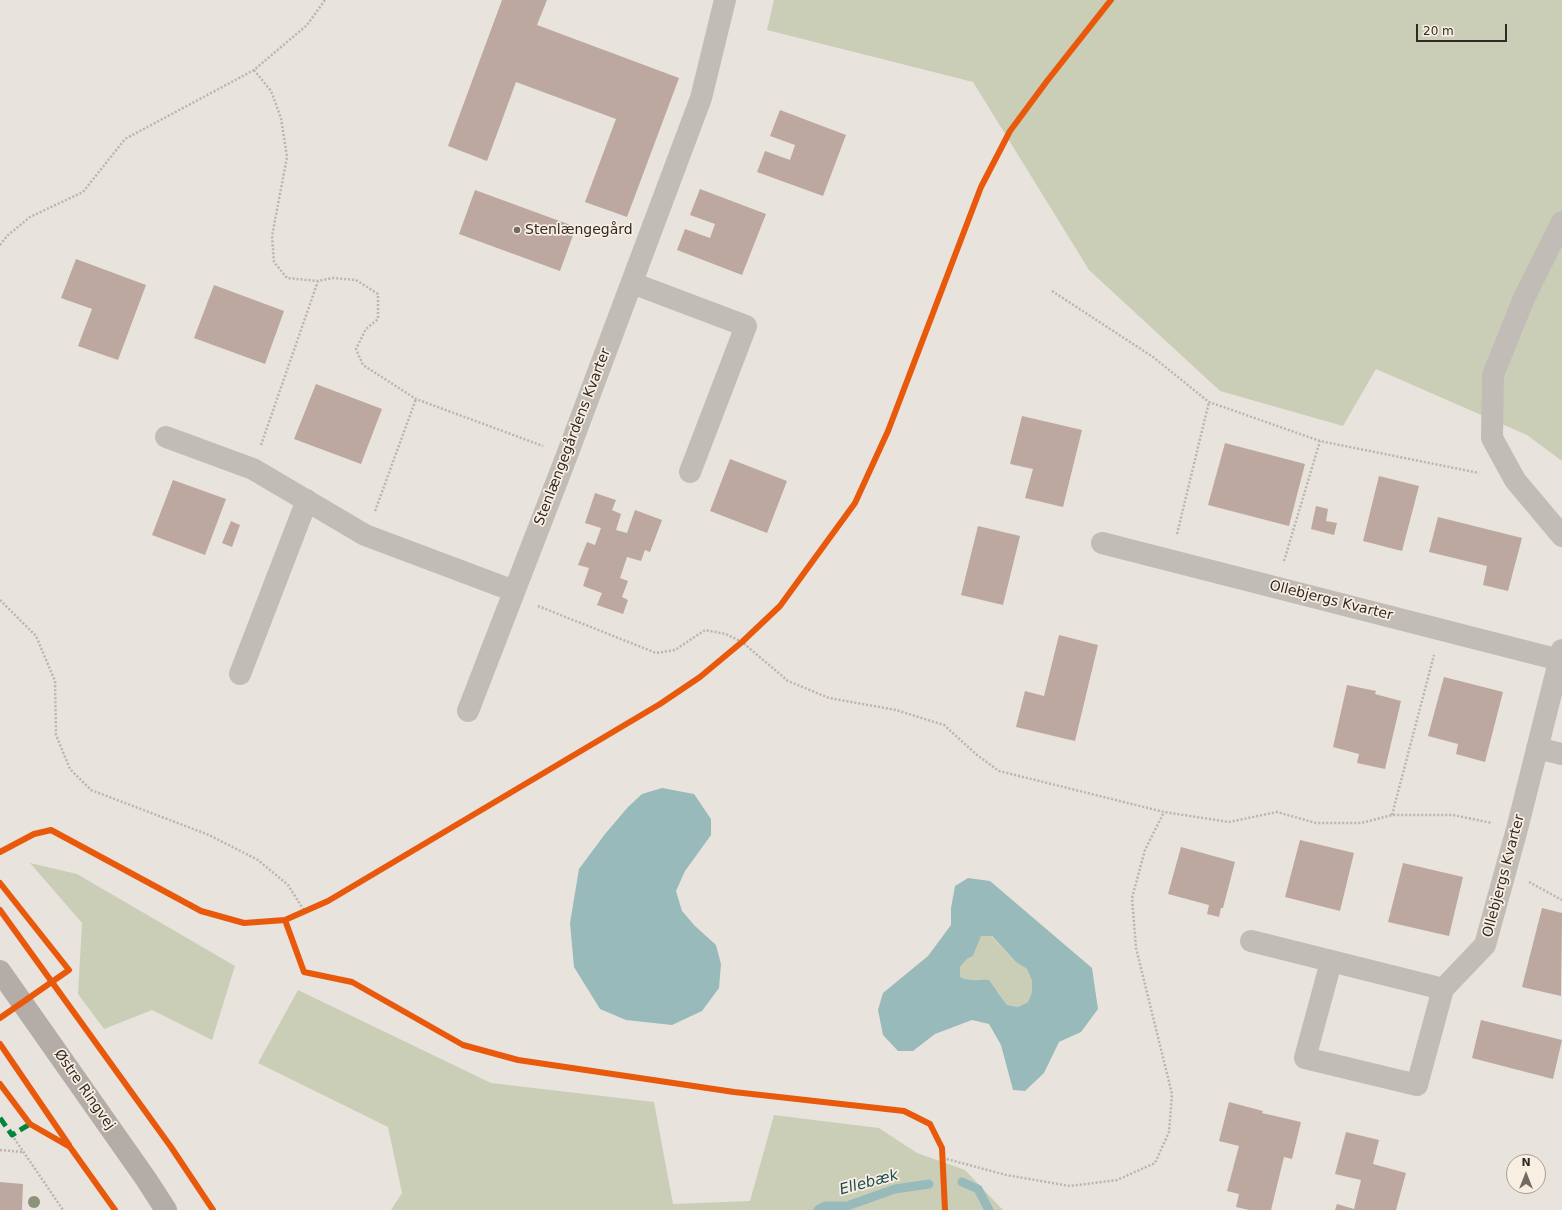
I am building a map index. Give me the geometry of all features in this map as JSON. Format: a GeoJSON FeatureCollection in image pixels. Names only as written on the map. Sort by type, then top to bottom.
{"type":"FeatureCollection","features":[{"type":"Feature","properties":{"kind":"street","name":"Stenlængegårdens Kvarter"},"geometry":{"type":"LineString","coordinates":[[468,711],[567,455],[701,98],[725,0]]}},
{"type":"Feature","properties":{"kind":"street"},"geometry":{"type":"LineString","coordinates":[[1562,222],[1524,298],[1493,375],[1492,438],[1515,480],[1562,536]]}},
{"type":"Feature","properties":{"kind":"street"},"geometry":{"type":"LineString","coordinates":[[632,283],[746,326],[690,472]]}},
{"type":"Feature","properties":{"kind":"street"},"geometry":{"type":"LineString","coordinates":[[166,437],[253,469],[365,535],[514,591]]}},
{"type":"Feature","properties":{"kind":"street"},"geometry":{"type":"LineString","coordinates":[[240,674],[307,500]]}},
{"type":"Feature","properties":{"kind":"street","name":"Ollebjergs Kvarter"},"geometry":{"type":"LineString","coordinates":[[1102,543],[1440,629],[1561,655],[1486,945],[1443,989],[1418,1085],[1305,1058],[1331,962]]}},
{"type":"Feature","properties":{"kind":"street"},"geometry":{"type":"LineString","coordinates":[[1537,748],[1562,754]]}},
{"type":"Feature","properties":{"kind":"street"},"geometry":{"type":"LineString","coordinates":[[1251,942],[1443,989]]}},
{"type":"Feature","properties":{"kind":"street","name":"Østre Ringvej"},"geometry":{"type":"LineString","coordinates":[[0,971],[146,1179],[166,1210]]}},
{"type":"Feature","properties":{"kind":"path"},"geometry":{"type":"LineString","coordinates":[[0,245],[7,236],[30,217],[83,192],[125,139],[254,70],[308,25],[325,0]]}},
{"type":"Feature","properties":{"kind":"path"},"geometry":{"type":"LineString","coordinates":[[254,70],[271,91],[281,118],[287,157],[272,236],[274,262],[287,278],[318,281],[333,278],[356,280],[378,294],[378,319],[366,329],[356,349],[363,365],[416,398],[567,455]]}},
{"type":"Feature","properties":{"kind":"path"},"geometry":{"type":"LineString","coordinates":[[253,469],[318,281]]}},
{"type":"Feature","properties":{"kind":"path"},"geometry":{"type":"LineString","coordinates":[[1052,291],[1153,357],[1209,402],[1320,441],[1515,480]]}},
{"type":"Feature","properties":{"kind":"path"},"geometry":{"type":"LineString","coordinates":[[365,535],[416,398]]}},
{"type":"Feature","properties":{"kind":"path"},"geometry":{"type":"LineString","coordinates":[[1170,560],[1209,402]]}},
{"type":"Feature","properties":{"kind":"path"},"geometry":{"type":"LineString","coordinates":[[1277,588],[1320,441]]}},
{"type":"Feature","properties":{"kind":"path"},"geometry":{"type":"LineString","coordinates":[[514,591],[535,605],[656,653],[675,650],[705,630],[726,634],[742,642],[788,681],[829,698],[896,710],[944,725],[977,755],[999,771],[1164,812],[1228,822],[1277,812],[1316,823],[1361,823],[1392,815],[1453,815],[1517,829]]}},
{"type":"Feature","properties":{"kind":"path"},"geometry":{"type":"LineString","coordinates":[[0,600],[36,636],[55,681],[56,735],[70,769],[91,790],[209,835],[258,860],[288,885],[308,911],[298,915]]}},
{"type":"Feature","properties":{"kind":"path"},"geometry":{"type":"LineString","coordinates":[[1392,815],[1440,629]]}},
{"type":"Feature","properties":{"kind":"path"},"geometry":{"type":"LineString","coordinates":[[736,647],[748,636]]}},
{"type":"Feature","properties":{"kind":"path"},"geometry":{"type":"LineString","coordinates":[[943,1166],[942,1156],[1006,1175],[1070,1186],[1117,1180],[1155,1163],[1169,1132],[1172,1094],[1136,948],[1132,898],[1145,850],[1164,812]]}},
{"type":"Feature","properties":{"kind":"path"},"geometry":{"type":"LineString","coordinates":[[1506,869],[1562,900]]}},
{"type":"Feature","properties":{"kind":"path"},"geometry":{"type":"LineString","coordinates":[[12,1135],[63,1210]]}},
{"type":"Feature","properties":{"kind":"path"},"geometry":{"type":"LineString","coordinates":[[0,1150],[24,1152]]}},
{"type":"Feature","properties":{"kind":"green space"},"geometry":{"type":"Polygon","coordinates":[[[774,0],[1562,0],[1562,461],[1527,435],[1376,369],[1343,426],[1220,391],[1089,270],[973,82],[767,30],[774,0]]]}},
{"type":"Feature","properties":{"kind":"green space"},"geometry":{"type":"Polygon","coordinates":[[[30,863],[77,874],[235,966],[212,1040],[152,1010],[104,1029],[78,994],[82,923],[30,863]]]}},
{"type":"Feature","properties":{"kind":"green space"},"geometry":{"type":"Polygon","coordinates":[[[981,935],[991,936],[1016,962],[1027,969],[1032,981],[1032,992],[1028,1002],[1018,1007],[1007,1005],[998,992],[982,979],[967,980],[960,977],[960,967],[967,959],[973,956],[981,935]]]}},
{"type":"Feature","properties":{"kind":"green space"},"geometry":{"type":"Polygon","coordinates":[[[298,990],[491,1083],[654,1102],[673,1204],[750,1201],[774,1115],[879,1128],[917,1153],[965,1170],[1003,1210],[391,1210],[402,1193],[388,1127],[258,1063],[298,990]]]}},
{"type":"Feature","properties":{"kind":"water"},"geometry":{"type":"Polygon","coordinates":[[[662,788],[694,794],[711,819],[711,835],[685,871],[676,891],[682,911],[695,926],[716,945],[721,964],[719,988],[702,1011],[672,1025],[626,1020],[600,1009],[574,967],[570,923],[579,869],[605,834],[628,807],[642,794],[662,788]]]}},
{"type":"Feature","properties":{"kind":"water"},"geometry":{"type":"Polygon","coordinates":[[[968,878],[990,881],[1092,968],[1098,1009],[1081,1032],[1059,1042],[1044,1073],[1025,1091],[1013,1090],[1001,1045],[989,1024],[972,1020],[935,1034],[913,1051],[898,1051],[883,1035],[878,1010],[883,993],[928,956],[951,925],[951,908],[955,886],[968,878]],[[981,936],[973,956],[967,959],[960,967],[960,977],[967,979],[989,980],[1007,1005],[1018,1007],[1028,1002],[1032,992],[1032,981],[1027,969],[1016,962],[992,936],[981,936]]]}},
{"type":"Feature","properties":{"kind":"building"},"geometry":{"type":"Polygon","coordinates":[[[502,0],[547,0],[537,25],[679,78],[627,217],[585,202],[616,119],[516,82],[487,161],[448,146],[502,0]]]}},
{"type":"Feature","properties":{"kind":"building"},"geometry":{"type":"Polygon","coordinates":[[[780,110],[846,135],[823,196],[757,172],[765,151],[790,160],[795,145],[770,136],[780,110]]]}},
{"type":"Feature","properties":{"kind":"building"},"geometry":{"type":"Polygon","coordinates":[[[700,189],[766,214],[742,275],[677,250],[685,229],[710,238],[715,224],[690,215],[700,189]]]}},
{"type":"Feature","properties":{"kind":"building","name":"Stenlængegård"},"geometry":{"type":"Polygon","coordinates":[[[475,190],[576,227],[560,271],[459,234],[475,190]]]}},
{"type":"Feature","properties":{"kind":"building"},"geometry":{"type":"Polygon","coordinates":[[[76,259],[146,285],[118,360],[78,346],[92,309],[61,298],[76,259]]]}},
{"type":"Feature","properties":{"kind":"building"},"geometry":{"type":"Polygon","coordinates":[[[214,285],[284,311],[265,364],[194,338],[214,285]]]}},
{"type":"Feature","properties":{"kind":"building"},"geometry":{"type":"Polygon","coordinates":[[[316,384],[382,409],[361,464],[294,439],[316,384]]]}},
{"type":"Feature","properties":{"kind":"building"},"geometry":{"type":"Polygon","coordinates":[[[1022,416],[1082,430],[1063,507],[1025,498],[1033,469],[1010,464],[1022,416]]]}},
{"type":"Feature","properties":{"kind":"building"},"geometry":{"type":"Polygon","coordinates":[[[1225,443],[1305,464],[1289,526],[1208,505],[1225,443]]]}},
{"type":"Feature","properties":{"kind":"building"},"geometry":{"type":"Polygon","coordinates":[[[730,459],[787,481],[767,533],[710,511],[730,459]]]}},
{"type":"Feature","properties":{"kind":"building"},"geometry":{"type":"Polygon","coordinates":[[[1379,476],[1419,486],[1402,551],[1363,541],[1379,476]]]}},
{"type":"Feature","properties":{"kind":"building"},"geometry":{"type":"Polygon","coordinates":[[[173,480],[226,499],[205,555],[152,535],[173,480]]]}},
{"type":"Feature","properties":{"kind":"building"},"geometry":{"type":"Polygon","coordinates":[[[595,493],[616,500],[612,510],[621,514],[616,530],[627,533],[635,510],[662,520],[650,552],[645,550],[641,561],[627,557],[620,578],[628,581],[622,597],[628,600],[623,614],[597,605],[602,593],[583,586],[589,568],[578,565],[587,542],[595,545],[601,528],[585,523],[595,493]]]}},
{"type":"Feature","properties":{"kind":"building"},"geometry":{"type":"Polygon","coordinates":[[[1316,506],[1328,509],[1326,521],[1337,523],[1334,535],[1311,529],[1316,506]]]}},
{"type":"Feature","properties":{"kind":"building"},"geometry":{"type":"Polygon","coordinates":[[[1438,517],[1522,538],[1508,591],[1483,585],[1487,566],[1429,552],[1438,517]]]}},
{"type":"Feature","properties":{"kind":"building"},"geometry":{"type":"Polygon","coordinates":[[[231,521],[240,525],[232,547],[222,543],[231,521]]]}},
{"type":"Feature","properties":{"kind":"building"},"geometry":{"type":"Polygon","coordinates":[[[978,526],[1020,536],[1003,605],[961,595],[978,526]]]}},
{"type":"Feature","properties":{"kind":"building"},"geometry":{"type":"Polygon","coordinates":[[[1059,635],[1098,645],[1075,741],[1016,727],[1025,691],[1044,696],[1059,635]]]}},
{"type":"Feature","properties":{"kind":"building"},"geometry":{"type":"Polygon","coordinates":[[[1444,677],[1503,692],[1485,762],[1456,754],[1458,744],[1428,736],[1444,677]]]}},
{"type":"Feature","properties":{"kind":"building"},"geometry":{"type":"Polygon","coordinates":[[[1347,685],[1376,691],[1375,694],[1401,701],[1385,769],[1357,763],[1359,754],[1333,747],[1347,685]]]}},
{"type":"Feature","properties":{"kind":"building"},"geometry":{"type":"Polygon","coordinates":[[[1300,840],[1354,853],[1340,911],[1285,897],[1300,840]]]}},
{"type":"Feature","properties":{"kind":"building"},"geometry":{"type":"Polygon","coordinates":[[[1181,847],[1235,862],[1223,908],[1221,908],[1219,917],[1207,914],[1209,905],[1168,894],[1181,847]]]}},
{"type":"Feature","properties":{"kind":"building"},"geometry":{"type":"Polygon","coordinates":[[[1403,863],[1463,877],[1449,936],[1388,922],[1403,863]]]}},
{"type":"Feature","properties":{"kind":"building"},"geometry":{"type":"Polygon","coordinates":[[[1542,908],[1562,913],[1561,996],[1522,987],[1542,908]]]}},
{"type":"Feature","properties":{"kind":"building"},"geometry":{"type":"Polygon","coordinates":[[[1481,1020],[1562,1040],[1553,1079],[1472,1058],[1481,1020]]]}},
{"type":"Feature","properties":{"kind":"building"},"geometry":{"type":"Polygon","coordinates":[[[1229,1102],[1263,1111],[1262,1113],[1301,1122],[1292,1159],[1284,1157],[1271,1210],[1249,1210],[1236,1207],[1239,1194],[1227,1191],[1239,1146],[1219,1141],[1229,1102]]]}},
{"type":"Feature","properties":{"kind":"building"},"geometry":{"type":"Polygon","coordinates":[[[1346,1132],[1379,1140],[1373,1164],[1406,1173],[1396,1210],[1335,1210],[1337,1204],[1354,1209],[1361,1180],[1335,1174],[1346,1132]]]}},
{"type":"Feature","properties":{"kind":"building"},"geometry":{"type":"Polygon","coordinates":[[[0,1182],[23,1184],[22,1210],[0,1210],[0,1182]]]}},
{"type":"Feature","properties":{"kind":"waterway","name":"Ellebæk"},"geometry":{"type":"LineString","coordinates":[[962,1182],[978,1189],[989,1210]]}},
{"type":"Feature","properties":{"kind":"waterway","name":"Ellebæk"},"geometry":{"type":"LineString","coordinates":[[818,1210],[825,1206],[847,1206],[895,1189],[929,1184]]}},
{"type":"Feature","properties":{"kind":"marked path"},"geometry":{"type":"LineString","coordinates":[[0,1118],[12,1135],[30,1124]]}},
{"type":"Feature","properties":{"kind":"cycle path"},"geometry":{"type":"LineString","coordinates":[[0,852],[34,834],[51,830],[201,911],[244,923],[285,920],[328,901],[660,704],[700,677],[742,642],[780,606],[855,503],[888,431],[981,187],[1010,131],[1047,81],[1111,0]]}},
{"type":"Feature","properties":{"kind":"cycle path"},"geometry":{"type":"LineString","coordinates":[[0,883],[69,970],[0,1018]]}},
{"type":"Feature","properties":{"kind":"cycle path"},"geometry":{"type":"LineString","coordinates":[[0,910],[171,1147],[213,1210]]}},
{"type":"Feature","properties":{"kind":"cycle path"},"geometry":{"type":"LineString","coordinates":[[285,920],[304,972],[352,982],[463,1045],[518,1060],[734,1092],[904,1111],[930,1124],[942,1148],[945,1210]]}},
{"type":"Feature","properties":{"kind":"cycle path"},"geometry":{"type":"LineString","coordinates":[[0,1044],[69,1145]]}},
{"type":"Feature","properties":{"kind":"cycle path"},"geometry":{"type":"LineString","coordinates":[[0,1084],[30,1124],[70,1147],[115,1210]]}},
{"type":"Feature","properties":{"kind":"place","name":"Stenlængegård"},"geometry":{"type":"Point","coordinates":[517,230]}}]}
